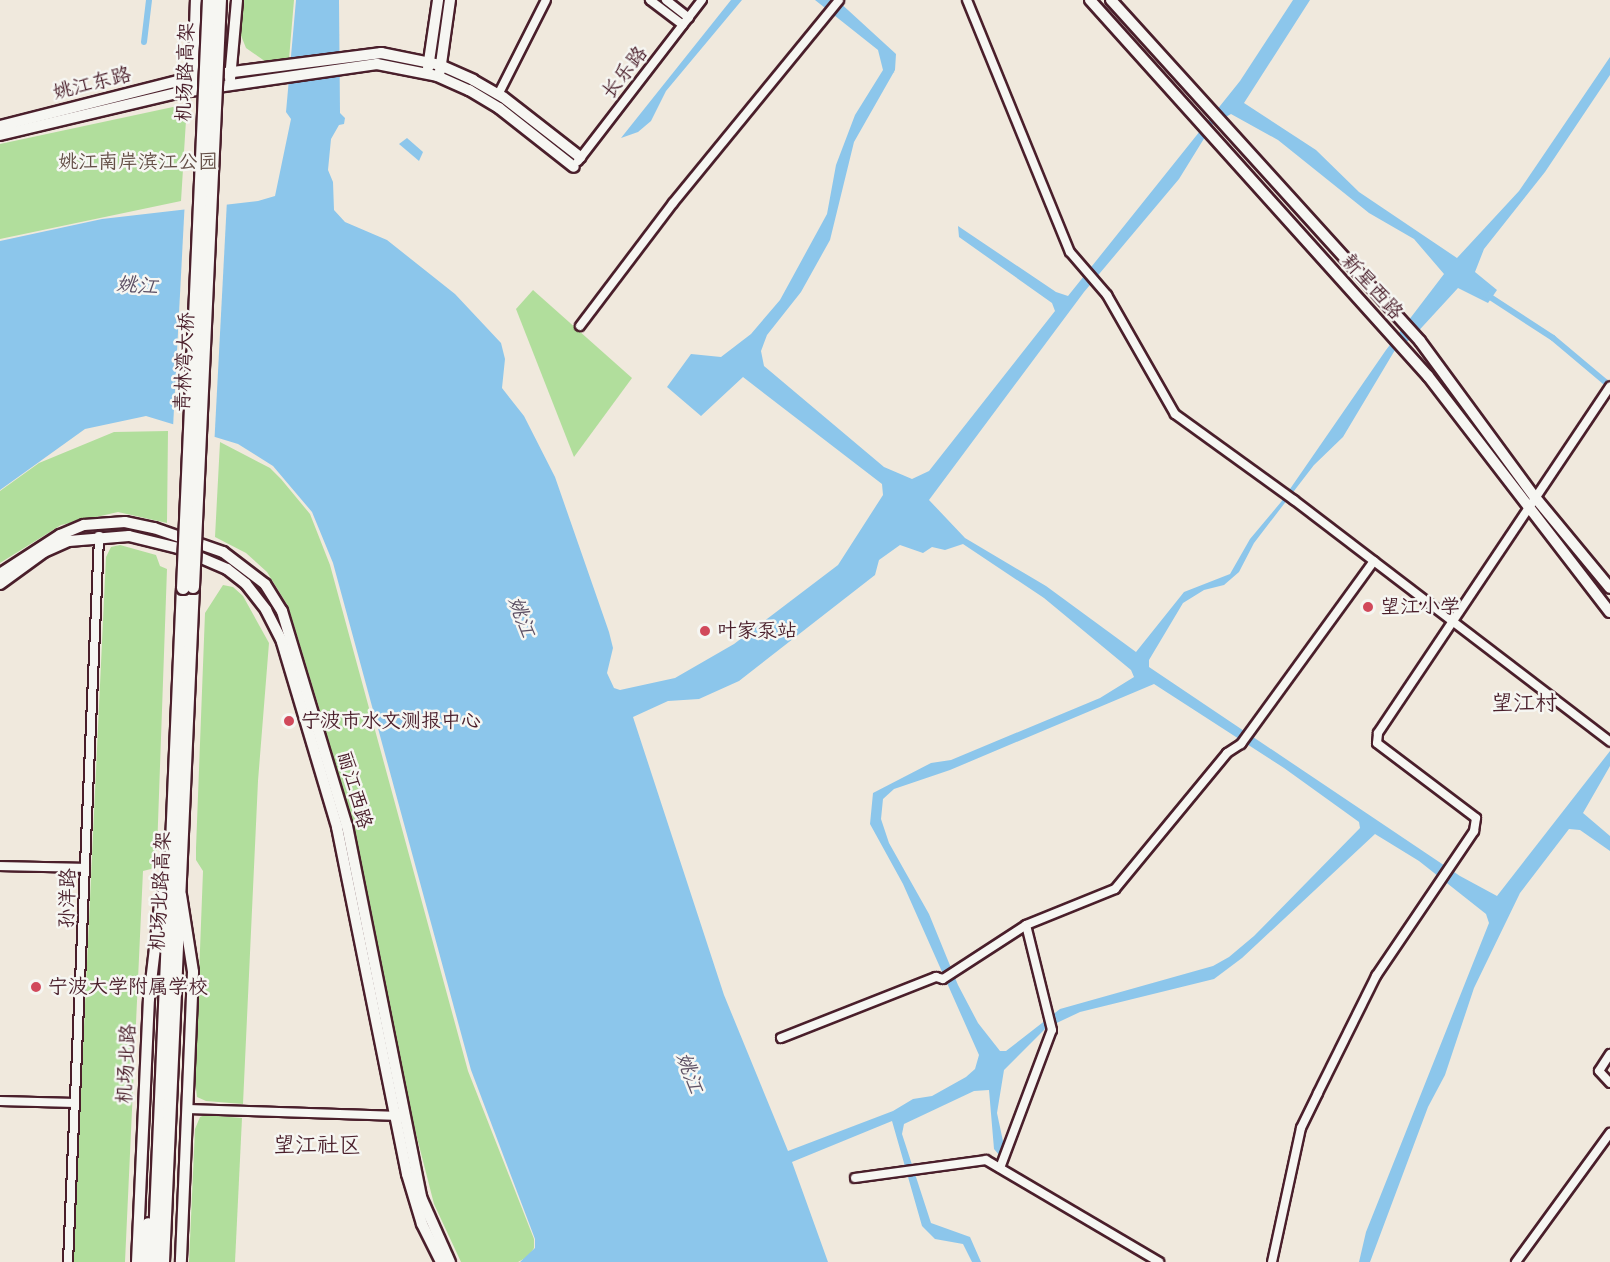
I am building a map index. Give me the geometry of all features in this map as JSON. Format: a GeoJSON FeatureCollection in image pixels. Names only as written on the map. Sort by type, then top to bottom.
{"type":"FeatureCollection","features":[{"type":"Feature","properties":{"kind":"highway","name":"机场路高架"},"geometry":{"type":"LineString","coordinates":[[203,146],[208,0]]}},
{"type":"Feature","properties":{"kind":"highway","name":"机场路高架"},"geometry":{"type":"LineString","coordinates":[[215,139],[220,0]]}},
{"type":"Feature","properties":{"kind":"highway","name":"青林湾大桥"},"geometry":{"type":"LineString","coordinates":[[188,587],[215,139]]}},
{"type":"Feature","properties":{"kind":"highway","name":"青林湾大桥"},"geometry":{"type":"LineString","coordinates":[[188,587],[203,146]]}},
{"type":"Feature","properties":{"kind":"highway","name":"机场北路高架"},"geometry":{"type":"LineString","coordinates":[[155,1234],[170,870],[188,587]]}},
{"type":"Feature","properties":{"kind":"highway","name":"机场北路高架"},"geometry":{"type":"LineString","coordinates":[[155,1234],[181,894],[188,587]]}},
{"type":"Feature","properties":{"kind":"highway"},"geometry":{"type":"LineString","coordinates":[[145,1262],[155,1234]]}},
{"type":"Feature","properties":{"kind":"highway"},"geometry":{"type":"LineString","coordinates":[[154,1262],[155,1234]]}},
{"type":"Feature","properties":{"kind":"highway"},"geometry":{"type":"LineString","coordinates":[[155,1234],[165,1262]]}},
{"type":"Feature","properties":{"kind":"main road"},"geometry":{"type":"LineString","coordinates":[[192,90],[196,0]]}},
{"type":"Feature","properties":{"kind":"main road"},"geometry":{"type":"LineString","coordinates":[[229,85],[237,0]]}},
{"type":"Feature","properties":{"kind":"main road"},"geometry":{"type":"LineString","coordinates":[[428,68],[438,0]]}},
{"type":"Feature","properties":{"kind":"main road"},"geometry":{"type":"LineString","coordinates":[[440,71],[450,0]]}},
{"type":"Feature","properties":{"kind":"main road","name":"新星西路"},"geometry":{"type":"LineString","coordinates":[[1090,0],[1428,376],[1610,612]]}},
{"type":"Feature","properties":{"kind":"main road","name":"新星西路"},"geometry":{"type":"LineString","coordinates":[[1111,0],[1420,341],[1534,496],[1610,588]]}},
{"type":"Feature","properties":{"kind":"main road"},"geometry":{"type":"LineString","coordinates":[[359,60],[381,53],[440,71],[498,95],[577,162]]}},
{"type":"Feature","properties":{"kind":"main road","name":"姚江东路"},"geometry":{"type":"LineString","coordinates":[[0,126],[194,77],[279,65],[359,60]]}},
{"type":"Feature","properties":{"kind":"main road","name":"姚江东路"},"geometry":{"type":"LineString","coordinates":[[0,135],[192,90],[279,77],[359,60]]}},
{"type":"Feature","properties":{"kind":"main road"},"geometry":{"type":"LineString","coordinates":[[440,71],[499,108],[577,162]]}},
{"type":"Feature","properties":{"kind":"main road","name":"丽江西路"},"geometry":{"type":"LineString","coordinates":[[0,574],[60,535],[84,525],[125,522],[154,528],[223,552],[265,584],[282,611],[347,826],[400,1116],[421,1197],[450,1262]]}},
{"type":"Feature","properties":{"kind":"main road","name":"丽江西路"},"geometry":{"type":"LineString","coordinates":[[0,584],[44,552],[69,541],[99,536],[155,541],[227,569],[259,602],[282,642],[337,827],[422,1224],[441,1262]]}},
{"type":"Feature","properties":{"kind":"main road","name":"机场北路"},"geometry":{"type":"LineString","coordinates":[[137,1262],[149,999],[159,906],[170,870]]}},
{"type":"Feature","properties":{"kind":"main road"},"geometry":{"type":"LineString","coordinates":[[181,894],[193,972],[182,1262]]}},
{"type":"Feature","properties":{"kind":"street"},"geometry":{"type":"LineString","coordinates":[[498,95],[546,0]]}},
{"type":"Feature","properties":{"kind":"street"},"geometry":{"type":"LineString","coordinates":[[650,0],[683,25]]}},
{"type":"Feature","properties":{"kind":"street"},"geometry":{"type":"LineString","coordinates":[[666,0],[689,18]]}},
{"type":"Feature","properties":{"kind":"street","name":"长乐路"},"geometry":{"type":"LineString","coordinates":[[577,162],[702,0]]}},
{"type":"Feature","properties":{"kind":"street"},"geometry":{"type":"LineString","coordinates":[[580,326],[673,203],[838,0]]}},
{"type":"Feature","properties":{"kind":"street"},"geometry":{"type":"LineString","coordinates":[[967,0],[1070,252],[1107,295],[1175,414],[1294,500],[1610,742]]}},
{"type":"Feature","properties":{"kind":"street"},"geometry":{"type":"LineString","coordinates":[[1272,1262],[1301,1128],[1376,976],[1474,831],[1476,818],[1467,809],[1377,743],[1382,723],[1610,387]]}},
{"type":"Feature","properties":{"kind":"street","name":"孙洋路"},"geometry":{"type":"LineString","coordinates":[[68,1262],[99,536]]}},
{"type":"Feature","properties":{"kind":"street"},"geometry":{"type":"LineString","coordinates":[[781,1038],[936,977],[943,979],[1026,925],[1115,889],[1124,882],[1227,753],[1241,744],[1374,561]]}},
{"type":"Feature","properties":{"kind":"street"},"geometry":{"type":"LineString","coordinates":[[0,866],[85,868]]}},
{"type":"Feature","properties":{"kind":"street"},"geometry":{"type":"LineString","coordinates":[[1000,1168],[1052,1030],[1026,925]]}},
{"type":"Feature","properties":{"kind":"street"},"geometry":{"type":"LineString","coordinates":[[1610,1054],[1599,1071],[1610,1083]]}},
{"type":"Feature","properties":{"kind":"street"},"geometry":{"type":"LineString","coordinates":[[0,1103],[75,1106]]}},
{"type":"Feature","properties":{"kind":"street"},"geometry":{"type":"LineString","coordinates":[[188,1109],[400,1116]]}},
{"type":"Feature","properties":{"kind":"street"},"geometry":{"type":"LineString","coordinates":[[1516,1262],[1610,1133]]}},
{"type":"Feature","properties":{"kind":"street"},"geometry":{"type":"LineString","coordinates":[[855,1178],[984,1160],[1159,1262]]}},
{"type":"Feature","properties":{"kind":"green space"},"geometry":{"type":"Polygon","coordinates":[[[243,0],[294,0],[289,59],[266,62],[246,48],[240,33],[243,0]]]}},
{"type":"Feature","properties":{"kind":"green space","name":"姚江南岸滨江公园"},"geometry":{"type":"Polygon","coordinates":[[[187,104],[181,201],[0,239],[0,144],[187,104]]]}},
{"type":"Feature","properties":{"kind":"green space"},"geometry":{"type":"Polygon","coordinates":[[[533,290],[632,378],[574,457],[516,309],[533,290]]]}},
{"type":"Feature","properties":{"kind":"green space"},"geometry":{"type":"Polygon","coordinates":[[[168,431],[167,523],[118,512],[61,525],[0,563],[0,491],[39,463],[114,432],[168,431]]]}},
{"type":"Feature","properties":{"kind":"green space"},"geometry":{"type":"Polygon","coordinates":[[[220,442],[270,468],[281,479],[310,514],[330,565],[468,1071],[534,1239],[534,1248],[529,1256],[518,1262],[461,1262],[434,1204],[412,1118],[370,905],[324,724],[288,606],[267,572],[246,553],[215,537],[220,442]]]}},
{"type":"Feature","properties":{"kind":"green space"},"geometry":{"type":"Polygon","coordinates":[[[120,545],[156,555],[160,566],[167,569],[157,851],[155,868],[143,871],[125,1262],[73,1262],[106,557],[111,547],[120,545]]]}},
{"type":"Feature","properties":{"kind":"green space"},"geometry":{"type":"Polygon","coordinates":[[[223,585],[233,587],[243,596],[269,643],[258,781],[243,1104],[206,1101],[197,1097],[195,1081],[203,871],[196,860],[196,848],[205,613],[223,585]]]}},
{"type":"Feature","properties":{"kind":"green space"},"geometry":{"type":"Polygon","coordinates":[[[205,1115],[242,1118],[235,1262],[189,1262],[195,1129],[200,1117],[205,1115]]]}},
{"type":"Feature","properties":{"kind":"water","name":"姚江"},"geometry":{"type":"Polygon","coordinates":[[[296,0],[339,0],[340,113],[345,118],[344,124],[339,125],[331,139],[328,170],[333,182],[334,210],[345,222],[387,240],[455,294],[501,343],[505,359],[502,388],[524,416],[555,477],[609,632],[613,648],[607,673],[614,688],[620,690],[675,678],[734,644],[838,565],[883,495],[882,484],[743,377],[701,416],[667,387],[691,354],[721,357],[751,334],[780,300],[827,214],[836,165],[855,115],[883,70],[878,50],[815,0],[837,0],[896,54],[895,70],[854,142],[830,240],[801,292],[767,335],[761,351],[764,366],[884,467],[912,479],[929,471],[1055,311],[1052,303],[959,237],[958,226],[1056,292],[1068,296],[1240,81],[1293,0],[1310,0],[1244,103],[1316,150],[1359,192],[1457,258],[1519,191],[1610,57],[1610,75],[1545,172],[1484,249],[1475,272],[1497,290],[1488,303],[1458,288],[1412,338],[1395,350],[1343,437],[1314,465],[1254,543],[1239,572],[1224,585],[1204,590],[1183,603],[1149,660],[1149,667],[1460,876],[1497,896],[1610,751],[1610,766],[1583,813],[1610,836],[1610,851],[1580,830],[1569,829],[1520,893],[1474,988],[1445,1075],[1428,1107],[1370,1262],[1359,1262],[1366,1232],[1489,923],[1486,914],[1419,861],[1375,834],[1242,958],[1214,979],[1080,1012],[1046,1028],[1004,1070],[997,1113],[1004,1146],[1000,1156],[994,1149],[989,1090],[974,1091],[904,1124],[902,1134],[931,1223],[970,1237],[981,1262],[972,1262],[963,1244],[935,1239],[922,1226],[892,1121],[792,1162],[828,1262],[520,1262],[535,1248],[535,1239],[471,1070],[333,563],[312,512],[273,466],[238,444],[146,416],[85,429],[0,490],[0,241],[102,219],[258,201],[275,196],[291,119],[286,112],[296,0]],[[1231,114],[1213,124],[1179,179],[1084,292],[929,500],[965,538],[1046,586],[1136,652],[1184,592],[1230,574],[1250,539],[1281,502],[1386,350],[1444,274],[1414,239],[1369,213],[1278,140],[1231,114]],[[963,544],[945,550],[932,547],[923,553],[900,545],[879,560],[875,575],[739,681],[699,699],[668,701],[633,717],[724,995],[788,1151],[893,1111],[913,1099],[932,1096],[966,1077],[975,1069],[979,1055],[903,884],[870,824],[873,793],[931,763],[951,760],[1100,698],[1134,677],[1131,670],[1044,598],[963,544]],[[1154,684],[950,770],[894,789],[883,799],[881,819],[889,843],[929,914],[958,985],[978,1023],[1000,1051],[1006,1051],[1060,1009],[1213,966],[1229,957],[1254,936],[1360,828],[1359,822],[1284,768],[1154,684]]]}},
{"type":"Feature","properties":{"kind":"water"},"geometry":{"type":"Polygon","coordinates":[[[731,0],[742,0],[666,91],[651,121],[638,132],[621,138],[731,0]]]}},
{"type":"Feature","properties":{"kind":"water"},"geometry":{"type":"Polygon","coordinates":[[[407,138],[423,152],[419,161],[399,144],[407,138]]]}},
{"type":"Feature","properties":{"kind":"pier"},"geometry":{"type":"Polygon","coordinates":[[[185,198],[227,200],[214,441],[172,438],[185,198]]]}},
{"type":"Feature","properties":{"kind":"waterway"},"geometry":{"type":"LineString","coordinates":[[144,42],[149,0]]}},
{"type":"Feature","properties":{"kind":"waterway"},"geometry":{"type":"LineString","coordinates":[[1484,293],[1553,338],[1610,386]]}},
{"type":"Feature","properties":{"kind":"place","name":"望江小学"},"geometry":{"type":"Point","coordinates":[1368,607]}},
{"type":"Feature","properties":{"kind":"place","name":"叶家泵站"},"geometry":{"type":"Point","coordinates":[705,631]}},
{"type":"Feature","properties":{"kind":"place","name":"宁波市水文测报中心"},"geometry":{"type":"Point","coordinates":[289,721]}},
{"type":"Feature","properties":{"kind":"place","name":"宁波大学附属学校"},"geometry":{"type":"Point","coordinates":[36,987]}},
{"type":"Feature","properties":{"kind":"district","name":"望江村"},"geometry":{"type":"Point","coordinates":[1524,704]}},
{"type":"Feature","properties":{"kind":"district","name":"望江社区"},"geometry":{"type":"Point","coordinates":[317,1146]}}]}
